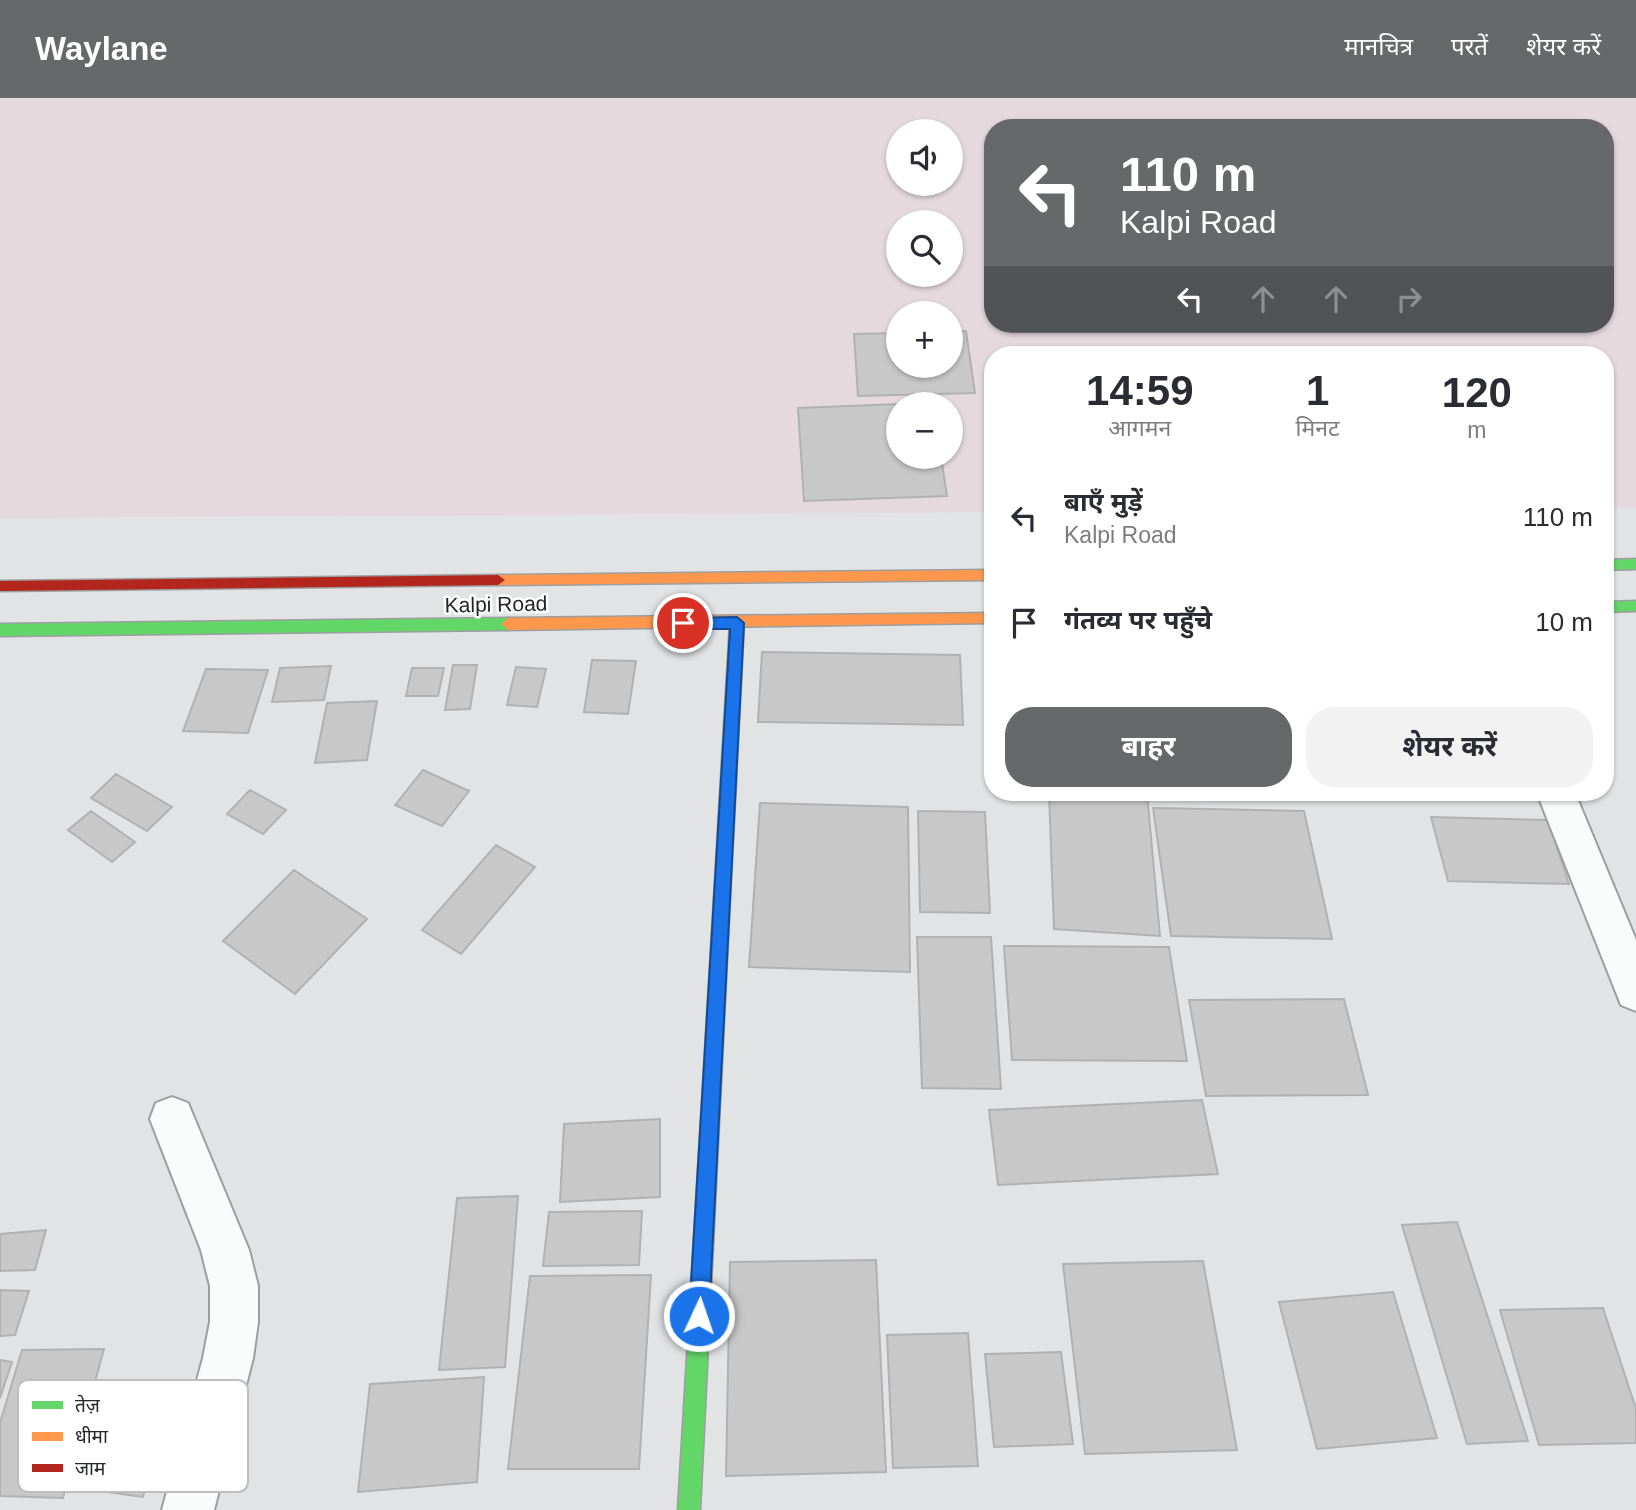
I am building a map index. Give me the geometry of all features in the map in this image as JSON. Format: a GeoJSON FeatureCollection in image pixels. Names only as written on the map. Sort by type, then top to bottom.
{"type":"FeatureCollection","features":[{"type":"Feature","properties":{"kind":"main road"},"geometry":{"type":"LineString","coordinates":[[1614,565],[1636,565]]}},
{"type":"Feature","properties":{"kind":"main road","name":"Kalpi Road"},"geometry":{"type":"LineString","coordinates":[[0,586],[984,575]]}},
{"type":"Feature","properties":{"kind":"main road"},"geometry":{"type":"LineString","coordinates":[[1614,607],[1636,606]]}},
{"type":"Feature","properties":{"kind":"main road","name":"Kalpi Road"},"geometry":{"type":"LineString","coordinates":[[0,630],[984,618]]}},
{"type":"Feature","properties":{"kind":"main road"},"geometry":{"type":"LineString","coordinates":[[689,1510],[737,623]]}},
{"type":"Feature","properties":{"kind":"street"},"geometry":{"type":"LineString","coordinates":[[1559,801],[1636,991]]}},
{"type":"Feature","properties":{"kind":"street"},"geometry":{"type":"LineString","coordinates":[[172,1119],[225,1250],[234,1286],[234,1322],[222,1380]]}},
{"type":"Feature","properties":{"kind":"street"},"geometry":{"type":"LineString","coordinates":[[188,1510],[193,1492]]}},
{"type":"Feature","properties":{"kind":"shaded area"},"geometry":{"type":"Polygon","coordinates":[[[0,98],[1636,98],[1636,508],[1614,508],[1614,346],[984,346],[984,512],[0,518],[0,98]]]}},
{"type":"Feature","properties":{"kind":"building"},"geometry":{"type":"Polygon","coordinates":[[[963,331],[966,331],[975,393],[886,392],[886,395],[858,396],[854,334],[886,333],[886,378],[963,378],[963,331]]]}},
{"type":"Feature","properties":{"kind":"building"},"geometry":{"type":"Polygon","coordinates":[[[886,404],[886,469],[943,469],[947,496],[804,501],[798,408],[886,404]]]}},
{"type":"Feature","properties":{"kind":"building"},"geometry":{"type":"Polygon","coordinates":[[[762,652],[960,655],[963,725],[758,722],[762,652]]]}},
{"type":"Feature","properties":{"kind":"building"},"geometry":{"type":"Polygon","coordinates":[[[592,660],[636,661],[628,714],[584,712],[592,660]]]}},
{"type":"Feature","properties":{"kind":"building"},"geometry":{"type":"Polygon","coordinates":[[[453,665],[477,665],[470,709],[445,710],[453,665]]]}},
{"type":"Feature","properties":{"kind":"building"},"geometry":{"type":"Polygon","coordinates":[[[331,666],[324,700],[272,702],[280,668],[331,666]]]}},
{"type":"Feature","properties":{"kind":"building"},"geometry":{"type":"Polygon","coordinates":[[[516,667],[546,669],[537,707],[507,705],[516,667]]]}},
{"type":"Feature","properties":{"kind":"building"},"geometry":{"type":"Polygon","coordinates":[[[412,668],[444,668],[438,696],[406,696],[412,668]]]}},
{"type":"Feature","properties":{"kind":"building"},"geometry":{"type":"Polygon","coordinates":[[[206,669],[268,670],[248,733],[183,731],[206,669]]]}},
{"type":"Feature","properties":{"kind":"building"},"geometry":{"type":"Polygon","coordinates":[[[377,701],[367,760],[315,763],[327,703],[377,701]]]}},
{"type":"Feature","properties":{"kind":"building"},"geometry":{"type":"Polygon","coordinates":[[[423,770],[469,791],[442,826],[395,805],[423,770]]]}},
{"type":"Feature","properties":{"kind":"building"},"geometry":{"type":"Polygon","coordinates":[[[116,774],[172,807],[147,831],[91,798],[116,774]]]}},
{"type":"Feature","properties":{"kind":"building"},"geometry":{"type":"Polygon","coordinates":[[[250,790],[286,810],[263,834],[227,814],[250,790]]]}},
{"type":"Feature","properties":{"kind":"building"},"geometry":{"type":"Polygon","coordinates":[[[1049,801],[1148,801],[1160,936],[1054,929],[1049,801]]]}},
{"type":"Feature","properties":{"kind":"building"},"geometry":{"type":"Polygon","coordinates":[[[760,803],[908,807],[910,972],[749,967],[760,803]]]}},
{"type":"Feature","properties":{"kind":"building"},"geometry":{"type":"Polygon","coordinates":[[[1153,808],[1304,811],[1332,939],[1171,936],[1153,808]]]}},
{"type":"Feature","properties":{"kind":"building"},"geometry":{"type":"Polygon","coordinates":[[[91,811],[135,842],[112,862],[68,830],[91,811]]]}},
{"type":"Feature","properties":{"kind":"building"},"geometry":{"type":"Polygon","coordinates":[[[918,811],[985,812],[990,913],[920,912],[918,811]]]}},
{"type":"Feature","properties":{"kind":"building"},"geometry":{"type":"Polygon","coordinates":[[[1431,817],[1548,820],[1569,884],[1448,881],[1431,817]]]}},
{"type":"Feature","properties":{"kind":"building"},"geometry":{"type":"Polygon","coordinates":[[[496,845],[535,867],[461,954],[422,930],[496,845]]]}},
{"type":"Feature","properties":{"kind":"building"},"geometry":{"type":"Polygon","coordinates":[[[294,870],[367,919],[295,994],[223,941],[294,870]]]}},
{"type":"Feature","properties":{"kind":"building"},"geometry":{"type":"Polygon","coordinates":[[[917,937],[991,937],[1001,1089],[922,1088],[917,937]]]}},
{"type":"Feature","properties":{"kind":"building"},"geometry":{"type":"Polygon","coordinates":[[[1004,946],[1169,947],[1187,1061],[1012,1060],[1004,946]]]}},
{"type":"Feature","properties":{"kind":"building"},"geometry":{"type":"Polygon","coordinates":[[[1344,999],[1368,1095],[1206,1096],[1189,1000],[1344,999]]]}},
{"type":"Feature","properties":{"kind":"building"},"geometry":{"type":"Polygon","coordinates":[[[1202,1100],[1218,1174],[998,1185],[989,1110],[1202,1100]]]}},
{"type":"Feature","properties":{"kind":"building"},"geometry":{"type":"Polygon","coordinates":[[[660,1119],[660,1197],[560,1202],[564,1124],[660,1119]]]}},
{"type":"Feature","properties":{"kind":"building"},"geometry":{"type":"Polygon","coordinates":[[[518,1196],[505,1367],[439,1370],[457,1198],[518,1196]]]}},
{"type":"Feature","properties":{"kind":"building"},"geometry":{"type":"Polygon","coordinates":[[[642,1211],[639,1265],[543,1266],[549,1212],[642,1211]]]}},
{"type":"Feature","properties":{"kind":"building"},"geometry":{"type":"Polygon","coordinates":[[[1457,1222],[1528,1441],[1467,1444],[1402,1225],[1457,1222]]]}},
{"type":"Feature","properties":{"kind":"building"},"geometry":{"type":"Polygon","coordinates":[[[46,1230],[35,1270],[0,1271],[0,1234],[46,1230]]]}},
{"type":"Feature","properties":{"kind":"building"},"geometry":{"type":"Polygon","coordinates":[[[876,1260],[886,1472],[726,1476],[730,1262],[876,1260]]]}},
{"type":"Feature","properties":{"kind":"building"},"geometry":{"type":"Polygon","coordinates":[[[1203,1261],[1237,1450],[1085,1454],[1063,1264],[1203,1261]]]}},
{"type":"Feature","properties":{"kind":"building"},"geometry":{"type":"Polygon","coordinates":[[[651,1275],[639,1469],[508,1469],[530,1276],[651,1275]]]}},
{"type":"Feature","properties":{"kind":"building"},"geometry":{"type":"Polygon","coordinates":[[[0,1290],[29,1291],[15,1335],[0,1336],[0,1290]]]}},
{"type":"Feature","properties":{"kind":"building"},"geometry":{"type":"Polygon","coordinates":[[[1393,1292],[1437,1438],[1317,1449],[1279,1302],[1393,1292]]]}},
{"type":"Feature","properties":{"kind":"building"},"geometry":{"type":"Polygon","coordinates":[[[1603,1308],[1636,1409],[1636,1443],[1539,1445],[1500,1310],[1603,1308]]]}},
{"type":"Feature","properties":{"kind":"building"},"geometry":{"type":"Polygon","coordinates":[[[968,1333],[978,1466],[893,1468],[887,1335],[968,1333]]]}},
{"type":"Feature","properties":{"kind":"building"},"geometry":{"type":"Polygon","coordinates":[[[104,1349],[95,1380],[18,1380],[18,1492],[65,1492],[63,1498],[0,1496],[0,1423],[22,1350],[104,1349]]]}},
{"type":"Feature","properties":{"kind":"building"},"geometry":{"type":"Polygon","coordinates":[[[1061,1352],[1073,1444],[994,1447],[985,1354],[1061,1352]]]}},
{"type":"Feature","properties":{"kind":"building"},"geometry":{"type":"Polygon","coordinates":[[[0,1360],[12,1362],[0,1398],[0,1360]]]}},
{"type":"Feature","properties":{"kind":"building"},"geometry":{"type":"Polygon","coordinates":[[[484,1377],[477,1482],[358,1492],[370,1384],[484,1377]]]}},
{"type":"Feature","properties":{"kind":"building"},"geometry":{"type":"Polygon","coordinates":[[[106,1492],[144,1492],[143,1497],[106,1492]]]}},
{"type":"Feature","properties":{"kind":"traffic: fast"},"geometry":{"type":"LineString","coordinates":[[1614,565],[1636,564]]}},
{"type":"Feature","properties":{"kind":"traffic: fast"},"geometry":{"type":"LineString","coordinates":[[1614,607],[1636,606]]}},
{"type":"Feature","properties":{"kind":"traffic: fast"},"geometry":{"type":"LineString","coordinates":[[0,630],[508,624]]}},
{"type":"Feature","properties":{"kind":"traffic: fast"},"geometry":{"type":"LineString","coordinates":[[689,1510],[722,898]]}},
{"type":"Feature","properties":{"kind":"traffic: slow"},"geometry":{"type":"LineString","coordinates":[[498,580],[984,575]]}},
{"type":"Feature","properties":{"kind":"traffic: slow"},"geometry":{"type":"LineString","coordinates":[[508,624],[984,618]]}},
{"type":"Feature","properties":{"kind":"traffic: jam"},"geometry":{"type":"LineString","coordinates":[[0,586],[498,580]]}},
{"type":"Feature","properties":{"kind":"traffic: jam"},"geometry":{"type":"LineString","coordinates":[[722,898],[737,623]]}},
{"type":"Feature","properties":{"kind":"route"},"geometry":{"type":"LineString","coordinates":[[683,623],[737,623],[699,1316]]}}]}
